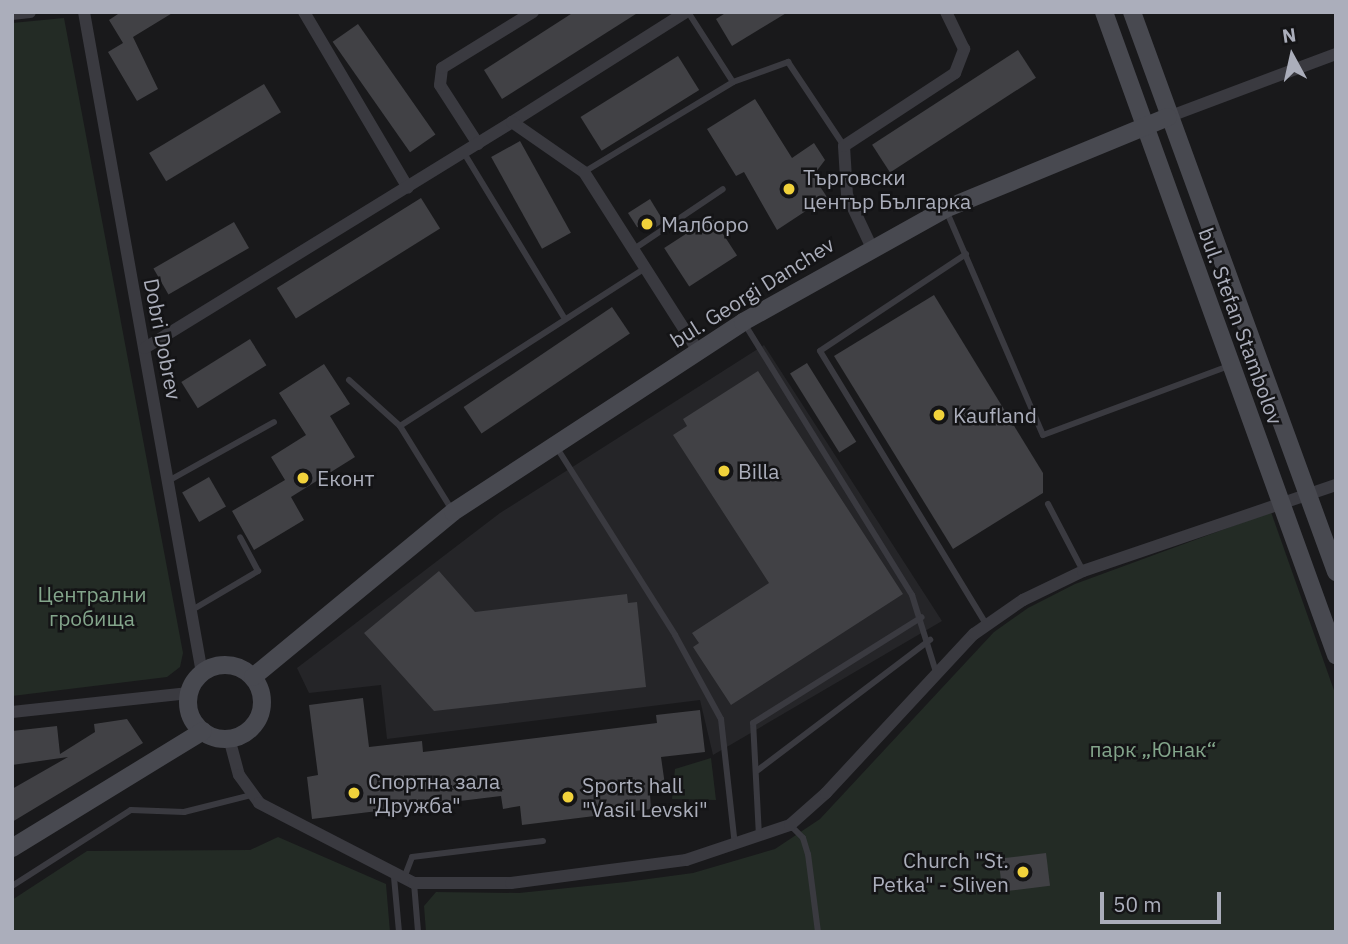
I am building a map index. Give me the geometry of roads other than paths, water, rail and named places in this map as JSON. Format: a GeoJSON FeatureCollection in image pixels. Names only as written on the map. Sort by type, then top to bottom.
{"type":"FeatureCollection","features":[{"type":"Feature","properties":{"kind":"main road","name":"bul. Stefan Stambolov"},"geometry":{"type":"LineString","coordinates":[[1104,12],[1336,655]]}},
{"type":"Feature","properties":{"kind":"main road","name":"bul. Stefan Stambolov"},"geometry":{"type":"LineString","coordinates":[[1132,12],[1168,117],[1336,572]]}},
{"type":"Feature","properties":{"kind":"main road","name":"bul. Georgi Danchev"},"geometry":{"type":"LineString","coordinates":[[253,677],[453,512],[554,443],[743,322],[871,246],[945,209],[1168,117]]}},
{"type":"Feature","properties":{"kind":"main road"},"geometry":{"type":"LineString","coordinates":[[228,665],[253,677],[261,692],[260,715],[245,733],[229,738],[203,731],[192,717],[190,693],[202,673],[228,665]]}},
{"type":"Feature","properties":{"kind":"main road"},"geometry":{"type":"LineString","coordinates":[[12,848],[203,731]]}},
{"type":"Feature","properties":{"kind":"street"},"geometry":{"type":"LineString","coordinates":[[12,14],[30,12]]}},
{"type":"Feature","properties":{"kind":"street","name":"Dobri Dobrev"},"geometry":{"type":"LineString","coordinates":[[84,12],[170,480],[202,673]]}},
{"type":"Feature","properties":{"kind":"street"},"geometry":{"type":"LineString","coordinates":[[478,144],[440,85],[442,68],[533,12]]}},
{"type":"Feature","properties":{"kind":"street"},"geometry":{"type":"LineString","coordinates":[[145,348],[408,188],[687,12]]}},
{"type":"Feature","properties":{"kind":"street"},"geometry":{"type":"LineString","coordinates":[[871,246],[847,195],[844,146],[963,62],[964,50],[946,12]]}},
{"type":"Feature","properties":{"kind":"street"},"geometry":{"type":"LineString","coordinates":[[308,14],[317,34],[408,188]]}},
{"type":"Feature","properties":{"kind":"street","name":"bul. Georgi Danchev"},"geometry":{"type":"LineString","coordinates":[[1168,117],[1336,54]]}},
{"type":"Feature","properties":{"kind":"street"},"geometry":{"type":"LineString","coordinates":[[512,122],[584,173],[698,351]]}},
{"type":"Feature","properties":{"kind":"street"},"geometry":{"type":"LineString","coordinates":[[229,738],[251,795],[404,880],[524,881],[674,862],[735,847],[790,824],[826,793],[936,672],[986,624],[1083,571],[1307,492],[1336,485]]}},
{"type":"Feature","properties":{"kind":"street"},"geometry":{"type":"LineString","coordinates":[[12,712],[190,693]]}},
{"type":"Feature","properties":{"kind":"lane"},"geometry":{"type":"LineString","coordinates":[[687,12],[733,82]]}},
{"type":"Feature","properties":{"kind":"lane"},"geometry":{"type":"LineString","coordinates":[[584,173],[733,82],[788,62],[844,146]]}},
{"type":"Feature","properties":{"kind":"lane"},"geometry":{"type":"LineString","coordinates":[[464,153],[565,318]]}},
{"type":"Feature","properties":{"kind":"lane"},"geometry":{"type":"LineString","coordinates":[[632,250],[723,189]]}},
{"type":"Feature","properties":{"kind":"lane"},"geometry":{"type":"LineString","coordinates":[[945,209],[1043,435],[1231,365]]}},
{"type":"Feature","properties":{"kind":"lane"},"geometry":{"type":"LineString","coordinates":[[966,254],[820,351],[986,624]]}},
{"type":"Feature","properties":{"kind":"lane"},"geometry":{"type":"LineString","coordinates":[[400,426],[644,269]]}},
{"type":"Feature","properties":{"kind":"lane"},"geometry":{"type":"LineString","coordinates":[[743,322],[922,617],[936,672]]}},
{"type":"Feature","properties":{"kind":"lane"},"geometry":{"type":"LineString","coordinates":[[349,380],[400,426],[453,512]]}},
{"type":"Feature","properties":{"kind":"lane"},"geometry":{"type":"LineString","coordinates":[[170,480],[274,422]]}},
{"type":"Feature","properties":{"kind":"lane"},"geometry":{"type":"LineString","coordinates":[[554,443],[675,635],[721,719],[735,847]]}},
{"type":"Feature","properties":{"kind":"lane"},"geometry":{"type":"LineString","coordinates":[[1048,504],[1083,571]]}},
{"type":"Feature","properties":{"kind":"lane"},"geometry":{"type":"LineString","coordinates":[[192,610],[258,572],[240,537]]}},
{"type":"Feature","properties":{"kind":"lane"},"geometry":{"type":"LineString","coordinates":[[759,839],[758,770],[751,734],[763,714],[922,617]]}},
{"type":"Feature","properties":{"kind":"lane"},"geometry":{"type":"LineString","coordinates":[[758,770],[930,640]]}},
{"type":"Feature","properties":{"kind":"lane"},"geometry":{"type":"LineString","coordinates":[[12,886],[131,810],[184,812],[251,795]]}},
{"type":"Feature","properties":{"kind":"lane"},"geometry":{"type":"LineString","coordinates":[[790,824],[803,838],[808,854],[818,932]]}},
{"type":"Feature","properties":{"kind":"lane"},"geometry":{"type":"LineString","coordinates":[[400,932],[404,880],[412,857],[543,841]]}},
{"type":"Feature","properties":{"kind":"lane"},"geometry":{"type":"LineString","coordinates":[[404,880],[418,932]]}},
{"type":"Feature","properties":{"kind":"place","name":"Търговски център Българка"},"geometry":{"type":"Point","coordinates":[789,189]}},
{"type":"Feature","properties":{"kind":"place","name":"Малборо"},"geometry":{"type":"Point","coordinates":[647,224]}},
{"type":"Feature","properties":{"kind":"place","name":"Kaufland"},"geometry":{"type":"Point","coordinates":[939,415]}},
{"type":"Feature","properties":{"kind":"place","name":"Billa"},"geometry":{"type":"Point","coordinates":[724,471]}},
{"type":"Feature","properties":{"kind":"place","name":"Еконт"},"geometry":{"type":"Point","coordinates":[303,478]}},
{"type":"Feature","properties":{"kind":"place","name":"Спортна зала \"Дружба\""},"geometry":{"type":"Point","coordinates":[354,793]}},
{"type":"Feature","properties":{"kind":"place","name":"Sports hall \"Vasil Levski\""},"geometry":{"type":"Point","coordinates":[568,797]}},
{"type":"Feature","properties":{"kind":"place","name":"Church \"St. Petka\" - Sliven"},"geometry":{"type":"Point","coordinates":[1023,872]}},
{"type":"Feature","properties":{"kind":"park label","name":"Централни гробища"},"geometry":{"type":"Point","coordinates":[92,606]}},
{"type":"Feature","properties":{"kind":"park label","name":"парк „Юнак“"},"geometry":{"type":"Point","coordinates":[1153,749]}}]}
